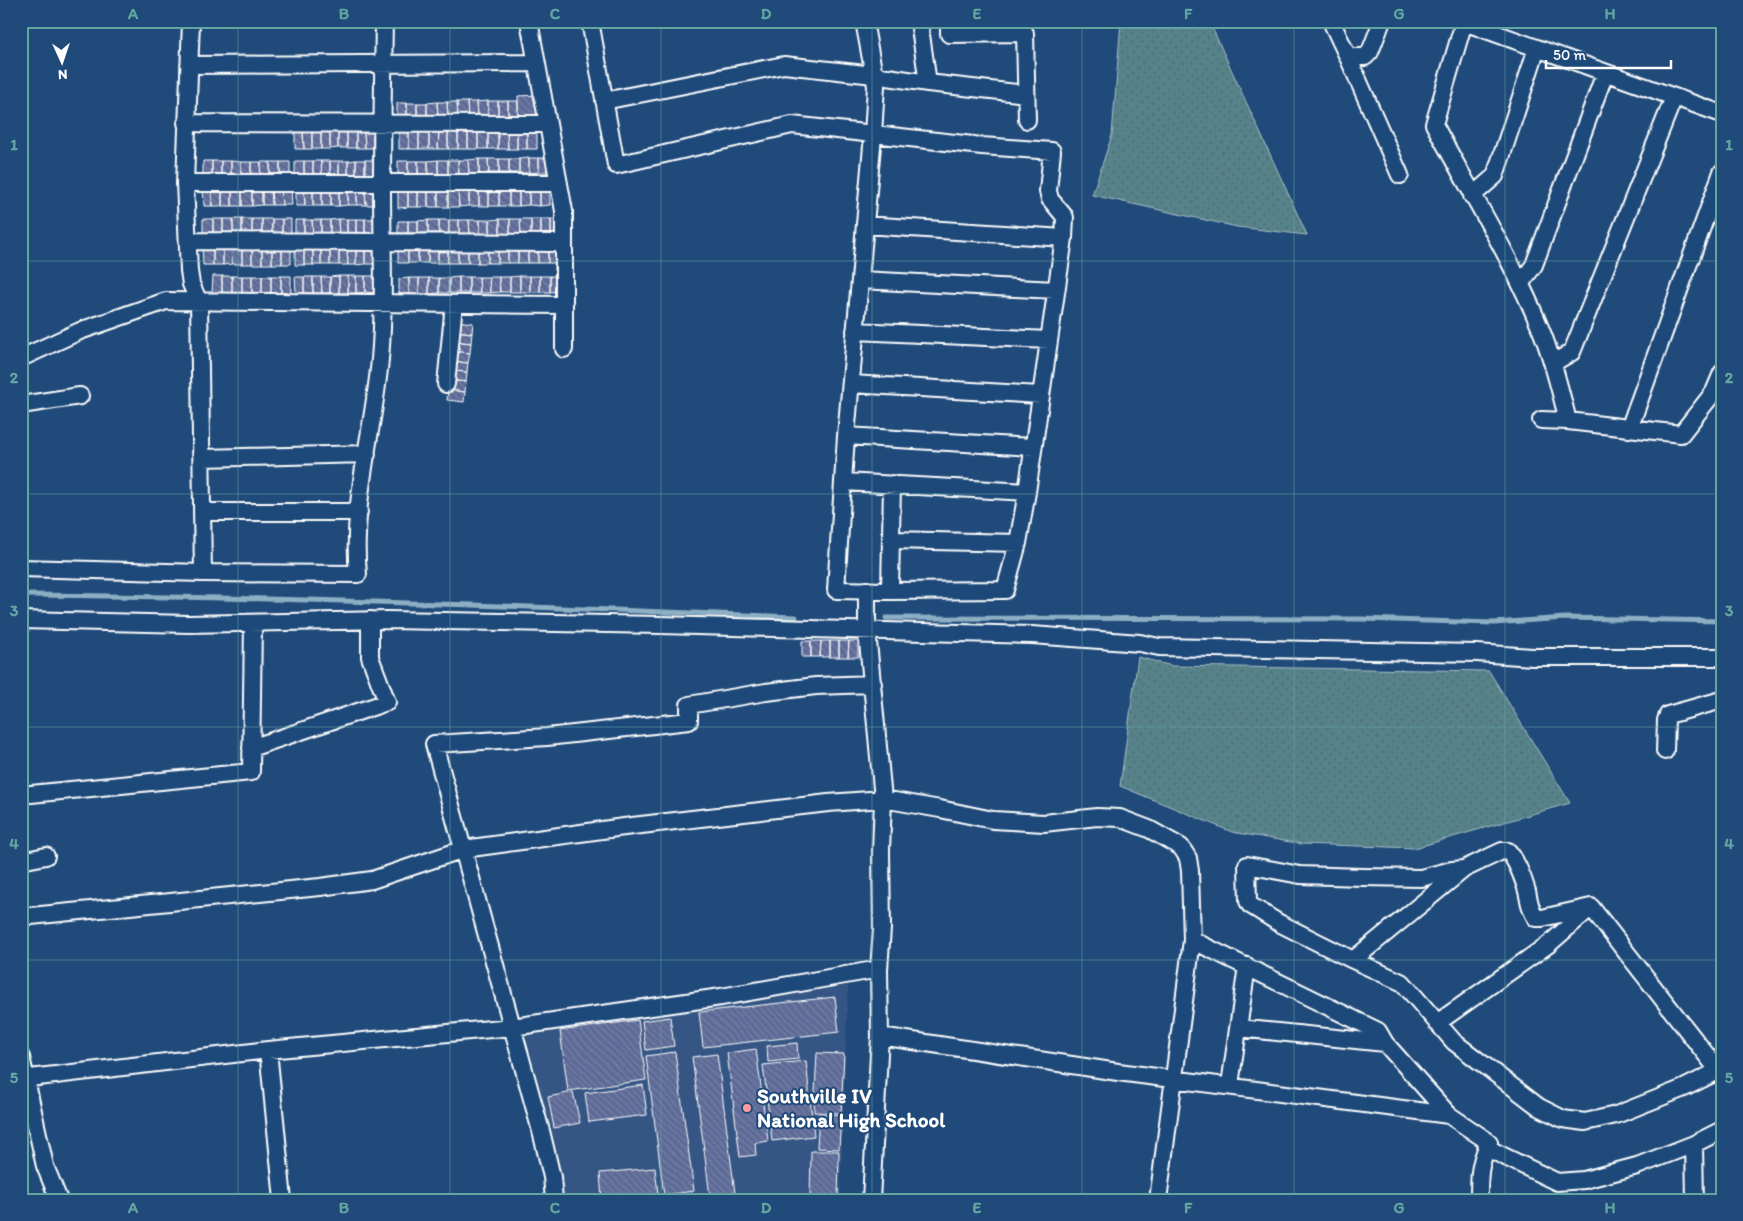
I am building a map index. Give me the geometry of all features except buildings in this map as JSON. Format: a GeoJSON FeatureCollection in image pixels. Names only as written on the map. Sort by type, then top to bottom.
{"type":"FeatureCollection","features":[{"type":"Feature","properties":{"kind":"street"},"geometry":{"type":"LineString","coordinates":[[191,21],[185,183],[189,271],[191,284],[199,302],[203,512],[202,573]]}},
{"type":"Feature","properties":{"kind":"street"},"geometry":{"type":"LineString","coordinates":[[21,568],[202,573],[358,574],[356,556],[359,512],[380,360],[383,304],[382,124],[384,21]]}},
{"type":"Feature","properties":{"kind":"street"},"geometry":{"type":"LineString","coordinates":[[529,21],[564,211],[564,348]]}},
{"type":"Feature","properties":{"kind":"street"},"geometry":{"type":"LineString","coordinates":[[590,21],[616,165],[792,125],[873,135],[1052,151],[1048,191],[1050,199],[1065,217],[1064,238],[1027,492],[1018,543],[1006,590],[836,590],[846,436],[873,135],[876,86],[864,21]]}},
{"type":"Feature","properties":{"kind":"street"},"geometry":{"type":"LineString","coordinates":[[919,21],[928,83]]}},
{"type":"Feature","properties":{"kind":"street"},"geometry":{"type":"LineString","coordinates":[[949,21],[949,34],[1025,34],[1027,120]]}},
{"type":"Feature","properties":{"kind":"street"},"geometry":{"type":"LineString","coordinates":[[1331,21],[1400,174]]}},
{"type":"Feature","properties":{"kind":"street"},"geometry":{"type":"LineString","coordinates":[[1348,57],[1364,56],[1370,52],[1382,21]]}},
{"type":"Feature","properties":{"kind":"street"},"geometry":{"type":"LineString","coordinates":[[1568,421],[1553,363],[1542,331],[1521,283],[1434,124],[1463,22],[1722,114]]}},
{"type":"Feature","properties":{"kind":"street"},"geometry":{"type":"LineString","coordinates":[[1472,196],[1495,176],[1537,48]]}},
{"type":"Feature","properties":{"kind":"street"},"geometry":{"type":"LineString","coordinates":[[188,65],[536,63]]}},
{"type":"Feature","properties":{"kind":"street"},"geometry":{"type":"LineString","coordinates":[[604,101],[784,65],[1026,94]]}},
{"type":"Feature","properties":{"kind":"street"},"geometry":{"type":"LineString","coordinates":[[1521,283],[1534,266],[1606,73]]}},
{"type":"Feature","properties":{"kind":"street"},"geometry":{"type":"LineString","coordinates":[[1553,363],[1572,352],[1674,98]]}},
{"type":"Feature","properties":{"kind":"street"},"geometry":{"type":"LineString","coordinates":[[186,123],[548,124]]}},
{"type":"Feature","properties":{"kind":"street"},"geometry":{"type":"LineString","coordinates":[[1629,428],[1722,172]]}},
{"type":"Feature","properties":{"kind":"street"},"geometry":{"type":"LineString","coordinates":[[185,183],[559,183]]}},
{"type":"Feature","properties":{"kind":"street"},"geometry":{"type":"LineString","coordinates":[[865,225],[1064,238]]}},
{"type":"Feature","properties":{"kind":"street"},"geometry":{"type":"LineString","coordinates":[[188,241],[564,243]]}},
{"type":"Feature","properties":{"kind":"street"},"geometry":{"type":"LineString","coordinates":[[860,280],[1056,290]]}},
{"type":"Feature","properties":{"kind":"street"},"geometry":{"type":"LineString","coordinates":[[21,358],[80,331],[166,301],[564,305]]}},
{"type":"Feature","properties":{"kind":"street"},"geometry":{"type":"LineString","coordinates":[[446,384],[454,304]]}},
{"type":"Feature","properties":{"kind":"street"},"geometry":{"type":"LineString","coordinates":[[855,330],[1049,340]]}},
{"type":"Feature","properties":{"kind":"street"},"geometry":{"type":"LineString","coordinates":[[1541,420],[1568,421],[1681,434],[1714,392],[1722,373]]}},
{"type":"Feature","properties":{"kind":"street"},"geometry":{"type":"LineString","coordinates":[[851,384],[1040,395]]}},
{"type":"Feature","properties":{"kind":"street"},"geometry":{"type":"LineString","coordinates":[[21,405],[80,396]]}},
{"type":"Feature","properties":{"kind":"street"},"geometry":{"type":"LineString","coordinates":[[846,436],[1033,446]]}},
{"type":"Feature","properties":{"kind":"street"},"geometry":{"type":"LineString","coordinates":[[202,458],[367,454]]}},
{"type":"Feature","properties":{"kind":"street"},"geometry":{"type":"LineString","coordinates":[[843,482],[1027,492]]}},
{"type":"Feature","properties":{"kind":"street"},"geometry":{"type":"LineString","coordinates":[[890,591],[892,484]]}},
{"type":"Feature","properties":{"kind":"street"},"geometry":{"type":"LineString","coordinates":[[203,512],[359,512]]}},
{"type":"Feature","properties":{"kind":"street"},"geometry":{"type":"LineString","coordinates":[[891,540],[1018,543]]}},
{"type":"Feature","properties":{"kind":"street"},"geometry":{"type":"LineString","coordinates":[[867,590],[867,631],[883,799],[880,1036],[870,1200]]}},
{"type":"Feature","properties":{"kind":"street"},"geometry":{"type":"LineString","coordinates":[[21,620],[140,624],[370,620],[1032,635],[1130,642],[1159,647],[1477,653],[1533,657],[1722,657]]}},
{"type":"Feature","properties":{"kind":"street"},"geometry":{"type":"LineString","coordinates":[[251,748],[387,702],[370,657],[370,620]]}},
{"type":"Feature","properties":{"kind":"street"},"geometry":{"type":"LineString","coordinates":[[21,795],[251,772],[253,623]]}},
{"type":"Feature","properties":{"kind":"street"},"geometry":{"type":"LineString","coordinates":[[554,1200],[552,1177],[542,1136],[434,744],[547,737],[689,721],[689,705],[816,686],[873,684]]}},
{"type":"Feature","properties":{"kind":"street"},"geometry":{"type":"LineString","coordinates":[[1665,751],[1666,720],[1668,715],[1722,700]]}},
{"type":"Feature","properties":{"kind":"street"},"geometry":{"type":"LineString","coordinates":[[21,917],[320,887],[372,880],[464,849],[776,809],[883,799],[993,820],[1044,823],[1097,817],[1120,818],[1149,828],[1182,847],[1188,858],[1190,871],[1192,940],[1158,1200]]}},
{"type":"Feature","properties":{"kind":"street"},"geometry":{"type":"LineString","coordinates":[[1353,960],[1464,869],[1502,850],[1508,850],[1512,856],[1526,889],[1532,912],[1536,918],[1591,908]]}},
{"type":"Feature","properties":{"kind":"street"},"geometry":{"type":"LineString","coordinates":[[21,861],[46,856]]}},
{"type":"Feature","properties":{"kind":"street"},"geometry":{"type":"LineString","coordinates":[[1464,869],[1421,878],[1362,877],[1300,875],[1247,865],[1247,895],[1250,905],[1279,923],[1403,983],[1437,1023],[1461,1047],[1539,1107],[1563,1119],[1585,1122],[1625,1112],[1720,1073],[1591,908]]}},
{"type":"Feature","properties":{"kind":"street"},"geometry":{"type":"LineString","coordinates":[[1437,1023],[1549,944],[1591,908]]}},
{"type":"Feature","properties":{"kind":"street"},"geometry":{"type":"LineString","coordinates":[[1192,940],[1378,1031],[1385,1043],[1449,1115],[1489,1142],[1479,1172],[1479,1200]]}},
{"type":"Feature","properties":{"kind":"street"},"geometry":{"type":"LineString","coordinates":[[1230,1085],[1247,966]]}},
{"type":"Feature","properties":{"kind":"street"},"geometry":{"type":"LineString","coordinates":[[24,1079],[268,1050],[512,1027],[721,997],[880,969]]}},
{"type":"Feature","properties":{"kind":"street"},"geometry":{"type":"LineString","coordinates":[[1238,1028],[1385,1043]]}},
{"type":"Feature","properties":{"kind":"street"},"geometry":{"type":"LineString","coordinates":[[880,1036],[1110,1070],[1449,1115]]}},
{"type":"Feature","properties":{"kind":"street"},"geometry":{"type":"LineString","coordinates":[[268,1050],[283,1200]]}},
{"type":"Feature","properties":{"kind":"street"},"geometry":{"type":"LineString","coordinates":[[21,1057],[24,1079],[45,1166],[59,1200]]}},
{"type":"Feature","properties":{"kind":"street"},"geometry":{"type":"LineString","coordinates":[[1487,1148],[1557,1182],[1584,1180],[1637,1166],[1694,1144],[1722,1130]]}},
{"type":"Feature","properties":{"kind":"street"},"geometry":{"type":"LineString","coordinates":[[1694,1144],[1695,1200]]}},
{"type":"Feature","properties":{"kind":"shaded area","name":"Southville IV National High School"},"geometry":{"type":"Polygon","coordinates":[[[848,986],[840,1200],[563,1200],[559,1171],[526,1034],[848,986]]]}},
{"type":"Feature","properties":{"kind":"green space"},"geometry":{"type":"Polygon","coordinates":[[[1121,21],[1209,21],[1307,235],[1237,227],[1092,195],[1112,135],[1121,21]]]}},
{"type":"Feature","properties":{"kind":"green space"},"geometry":{"type":"Polygon","coordinates":[[[1138,657],[1172,666],[1489,671],[1570,803],[1415,848],[1302,844],[1232,832],[1120,786],[1138,657]]]}},
{"type":"Feature","properties":{"kind":"waterway"},"geometry":{"type":"LineString","coordinates":[[21,595],[312,600],[796,617]]}},
{"type":"Feature","properties":{"kind":"waterway"},"geometry":{"type":"LineString","coordinates":[[886,618],[1360,619],[1494,623],[1565,618],[1722,621]]}},
{"type":"Feature","properties":{"kind":"place","name":"Southville IV National High School"},"geometry":{"type":"Point","coordinates":[747,1108]}}]}
